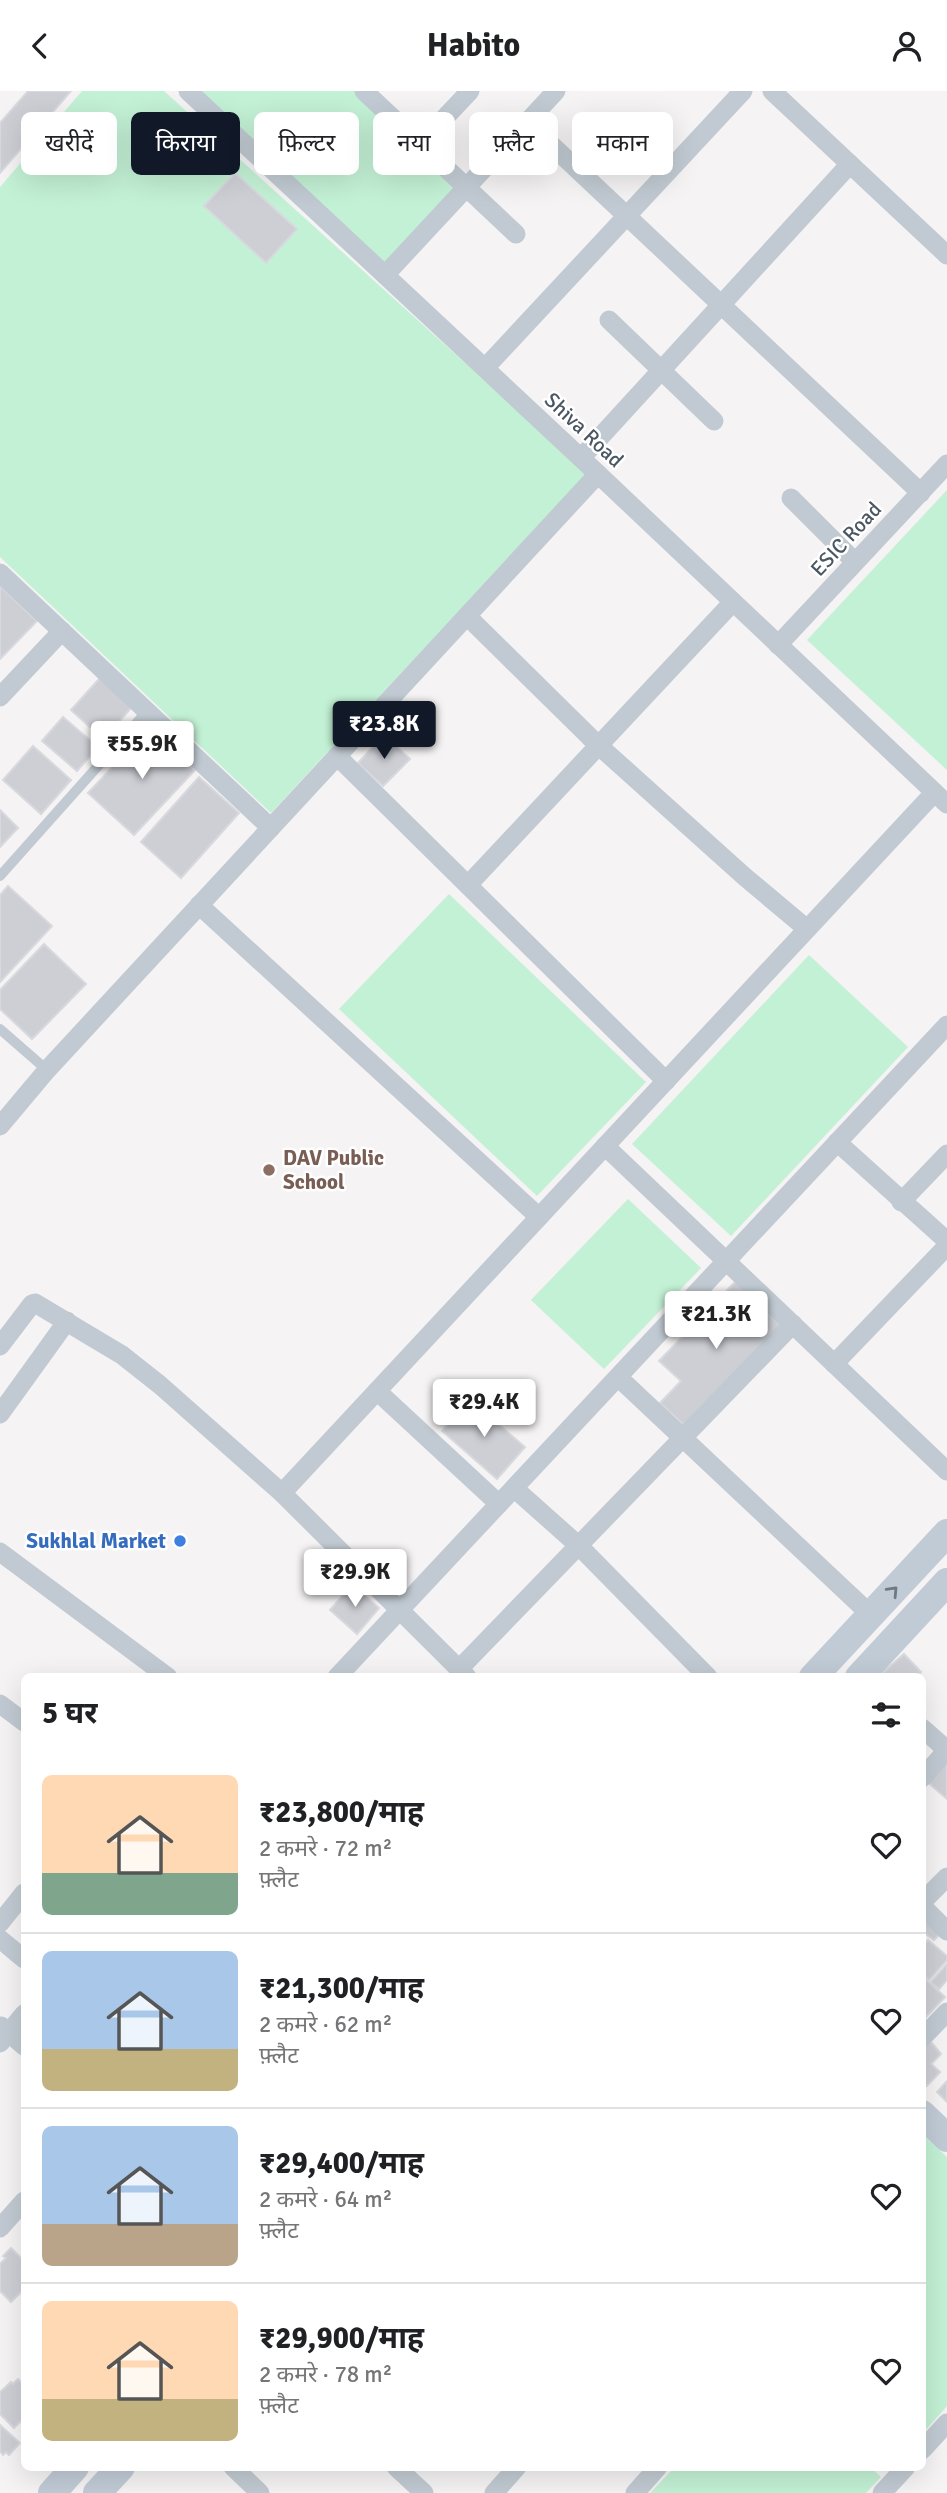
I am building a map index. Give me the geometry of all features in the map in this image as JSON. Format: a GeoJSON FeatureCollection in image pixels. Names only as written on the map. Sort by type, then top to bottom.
{"type":"FeatureCollection","features":[{"type":"Feature","properties":{"kind":"street","name":"Shiva Road"},"geometry":{"type":"LineString","coordinates":[[188,91],[941,798]]}},
{"type":"Feature","properties":{"kind":"street"},"geometry":{"type":"LineString","coordinates":[[364,91],[386,112]]}},
{"type":"Feature","properties":{"kind":"street"},"geometry":{"type":"LineString","coordinates":[[450,112],[470,91]]}},
{"type":"Feature","properties":{"kind":"street"},"geometry":{"type":"LineString","coordinates":[[536,112],[556,91]]}},
{"type":"Feature","properties":{"kind":"street"},"geometry":{"type":"LineString","coordinates":[[485,368],[743,91]]}},
{"type":"Feature","properties":{"kind":"street"},"geometry":{"type":"LineString","coordinates":[[772,91],[947,255]]}},
{"type":"Feature","properties":{"kind":"street"},"geometry":{"type":"LineString","coordinates":[[558,151],[920,492]]}},
{"type":"Feature","properties":{"kind":"street"},"geometry":{"type":"LineString","coordinates":[[581,458],[850,164]]}},
{"type":"Feature","properties":{"kind":"street"},"geometry":{"type":"LineString","coordinates":[[452,175],[516,234]]}},
{"type":"Feature","properties":{"kind":"street"},"geometry":{"type":"LineString","coordinates":[[385,275],[477,175]]}},
{"type":"Feature","properties":{"kind":"street"},"geometry":{"type":"LineString","coordinates":[[610,320],[714,421]]}},
{"type":"Feature","properties":{"kind":"street","name":"ESIC Road"},"geometry":{"type":"LineString","coordinates":[[778,645],[947,464]]}},
{"type":"Feature","properties":{"kind":"street"},"geometry":{"type":"LineString","coordinates":[[0,1126],[47,1070],[598,474]]}},
{"type":"Feature","properties":{"kind":"street"},"geometry":{"type":"LineString","coordinates":[[791,498],[855,562]]}},
{"type":"Feature","properties":{"kind":"street"},"geometry":{"type":"LineString","coordinates":[[0,573],[271,828]]}},
{"type":"Feature","properties":{"kind":"street"},"geometry":{"type":"LineString","coordinates":[[468,885],[733,601]]}},
{"type":"Feature","properties":{"kind":"street"},"geometry":{"type":"LineString","coordinates":[[467,615],[598,745],[807,929]]}},
{"type":"Feature","properties":{"kind":"street"},"geometry":{"type":"LineString","coordinates":[[0,697],[62,631]]}},
{"type":"Feature","properties":{"kind":"street"},"geometry":{"type":"LineString","coordinates":[[337,756],[666,1081]]}},
{"type":"Feature","properties":{"kind":"street"},"geometry":{"type":"LineString","coordinates":[[282,1493],[807,929],[941,798]]}},
{"type":"Feature","properties":{"kind":"street"},"geometry":{"type":"LineString","coordinates":[[199,905],[539,1217]]}},
{"type":"Feature","properties":{"kind":"street"},"geometry":{"type":"LineString","coordinates":[[341,1673],[947,1026]]}},
{"type":"Feature","properties":{"kind":"street"},"geometry":{"type":"LineString","coordinates":[[834,1364],[947,1243],[837,1142]]}},
{"type":"Feature","properties":{"kind":"street"},"geometry":{"type":"LineString","coordinates":[[605,1146],[947,1471]]}},
{"type":"Feature","properties":{"kind":"street"},"geometry":{"type":"LineString","coordinates":[[901,1202],[947,1154]]}},
{"type":"Feature","properties":{"kind":"street"},"geometry":{"type":"LineString","coordinates":[[0,1346],[32,1304],[36,1303],[122,1355],[160,1385],[282,1493],[463,1673],[682,1437],[793,1324]]}},
{"type":"Feature","properties":{"kind":"street"},"geometry":{"type":"LineString","coordinates":[[0,1414],[67,1321]]}},
{"type":"Feature","properties":{"kind":"street"},"geometry":{"type":"LineString","coordinates":[[618,1377],[871,1615]]}},
{"type":"Feature","properties":{"kind":"street"},"geometry":{"type":"LineString","coordinates":[[377,1391],[499,1504]]}},
{"type":"Feature","properties":{"kind":"street"},"geometry":{"type":"LineString","coordinates":[[514,1488],[579,1546],[704,1673]]}},
{"type":"Feature","properties":{"kind":"street"},"geometry":{"type":"LineString","coordinates":[[817,1673],[947,1533]]}},
{"type":"Feature","properties":{"kind":"street"},"geometry":{"type":"LineString","coordinates":[[0,1552],[163,1673]]}},
{"type":"Feature","properties":{"kind":"street"},"geometry":{"type":"LineString","coordinates":[[864,1673],[947,1582]]}},
{"type":"Feature","properties":{"kind":"street"},"geometry":{"type":"LineString","coordinates":[[0,1704],[21,1720]]}},
{"type":"Feature","properties":{"kind":"street"},"geometry":{"type":"LineString","coordinates":[[926,1732],[947,1750],[926,1774]]}},
{"type":"Feature","properties":{"kind":"street"},"geometry":{"type":"LineString","coordinates":[[926,1900],[947,1877]]}},
{"type":"Feature","properties":{"kind":"street"},"geometry":{"type":"LineString","coordinates":[[0,1923],[21,1897]]}},
{"type":"Feature","properties":{"kind":"street"},"geometry":{"type":"LineString","coordinates":[[926,1908],[947,1931]]}},
{"type":"Feature","properties":{"kind":"street"},"geometry":{"type":"LineString","coordinates":[[0,1939],[21,1956]]}},
{"type":"Feature","properties":{"kind":"street"},"geometry":{"type":"LineString","coordinates":[[926,2034],[947,2012]]}},
{"type":"Feature","properties":{"kind":"street"},"geometry":{"type":"LineString","coordinates":[[21,2017],[3,2033],[21,2044]]}},
{"type":"Feature","properties":{"kind":"street"},"geometry":{"type":"LineString","coordinates":[[926,2118],[947,2138]]}},
{"type":"Feature","properties":{"kind":"street"},"geometry":{"type":"LineString","coordinates":[[0,2228],[21,2204]]}},
{"type":"Feature","properties":{"kind":"street"},"geometry":{"type":"LineString","coordinates":[[926,2446],[947,2423]]}},
{"type":"Feature","properties":{"kind":"street"},"geometry":{"type":"LineString","coordinates":[[52,2493],[71,2471]]}},
{"type":"Feature","properties":{"kind":"street"},"geometry":{"type":"LineString","coordinates":[[97,2493],[117,2471]]}},
{"type":"Feature","properties":{"kind":"street"},"geometry":{"type":"LineString","coordinates":[[237,2471],[260,2493]]}},
{"type":"Feature","properties":{"kind":"street"},"geometry":{"type":"LineString","coordinates":[[400,2471],[424,2493]]}},
{"type":"Feature","properties":{"kind":"street"},"geometry":{"type":"LineString","coordinates":[[494,2493],[513,2471]]}},
{"type":"Feature","properties":{"kind":"street"},"geometry":{"type":"LineString","coordinates":[[635,2493],[654,2471]]}},
{"type":"Feature","properties":{"kind":"street"},"geometry":{"type":"LineString","coordinates":[[882,2493],[900,2471]]}},
{"type":"Feature","properties":{"kind":"lane"},"geometry":{"type":"LineString","coordinates":[[0,876],[147,711]]}},
{"type":"Feature","properties":{"kind":"lane"},"geometry":{"type":"LineString","coordinates":[[0,1029],[47,1070]]}},
{"type":"Feature","properties":{"kind":"green space"},"geometry":{"type":"Polygon","coordinates":[[[82,91],[164,91],[187,112],[131,112],[131,175],[240,175],[240,160],[587,473],[271,813],[0,557],[0,187],[21,162],[21,175],[117,175],[117,112],[64,112],[82,91]]]}},
{"type":"Feature","properties":{"kind":"green space"},"geometry":{"type":"Polygon","coordinates":[[[188,91],[364,91],[386,112],[373,112],[373,175],[451,175],[465,188],[385,275],[278,175],[359,175],[359,112],[254,112],[254,153],[240,140],[240,112],[210,112],[188,91]]]}},
{"type":"Feature","properties":{"kind":"green space"},"geometry":{"type":"Polygon","coordinates":[[[947,490],[947,770],[807,640],[947,490]]]}},
{"type":"Feature","properties":{"kind":"green space"},"geometry":{"type":"Polygon","coordinates":[[[449,894],[646,1082],[537,1196],[339,1009],[449,894]]]}},
{"type":"Feature","properties":{"kind":"green space"},"geometry":{"type":"Polygon","coordinates":[[[809,955],[908,1047],[731,1236],[632,1144],[809,955]]]}},
{"type":"Feature","properties":{"kind":"green space"},"geometry":{"type":"Polygon","coordinates":[[[628,1199],[701,1268],[604,1369],[531,1300],[628,1199]]]}},
{"type":"Feature","properties":{"kind":"green space"},"geometry":{"type":"Polygon","coordinates":[[[926,2138],[947,2157],[947,2406],[926,2430],[926,2138]]]}},
{"type":"Feature","properties":{"kind":"green space"},"geometry":{"type":"Polygon","coordinates":[[[671,2471],[874,2471],[881,2477],[866,2493],[650,2493],[671,2471]]]}},
{"type":"Feature","properties":{"kind":"building"},"geometry":{"type":"Polygon","coordinates":[[[28,91],[71,91],[53,112],[21,112],[21,149],[0,173],[0,123],[28,91]]]}},
{"type":"Feature","properties":{"kind":"building"},"geometry":{"type":"Polygon","coordinates":[[[233,175],[237,175],[297,229],[266,263],[204,206],[233,175]]]}},
{"type":"Feature","properties":{"kind":"building"},"geometry":{"type":"Polygon","coordinates":[[[0,586],[37,621],[0,659],[0,586]]]}},
{"type":"Feature","properties":{"kind":"building"},"geometry":{"type":"Polygon","coordinates":[[[100,678],[132,707],[103,739],[71,710],[100,678]]]}},
{"type":"Feature","properties":{"kind":"building"},"geometry":{"type":"Polygon","coordinates":[[[63,717],[98,747],[77,771],[42,741],[63,717]]]}},
{"type":"Feature","properties":{"kind":"building"},"geometry":{"type":"Polygon","coordinates":[[[149,728],[195,770],[134,835],[88,793],[149,728]]]}},
{"type":"Feature","properties":{"kind":"building"},"geometry":{"type":"Polygon","coordinates":[[[384,735],[410,759],[383,786],[358,763],[384,735]]]}},
{"type":"Feature","properties":{"kind":"building"},"geometry":{"type":"Polygon","coordinates":[[[33,746],[71,780],[41,814],[3,780],[33,746]]]}},
{"type":"Feature","properties":{"kind":"building"},"geometry":{"type":"Polygon","coordinates":[[[199,777],[239,813],[181,878],[141,842],[199,777]]]}},
{"type":"Feature","properties":{"kind":"building"},"geometry":{"type":"Polygon","coordinates":[[[0,810],[18,828],[0,847],[0,810]]]}},
{"type":"Feature","properties":{"kind":"building"},"geometry":{"type":"Polygon","coordinates":[[[8,886],[52,926],[0,982],[0,895],[8,886]]]}},
{"type":"Feature","properties":{"kind":"building"},"geometry":{"type":"Polygon","coordinates":[[[44,944],[86,984],[32,1039],[0,1009],[0,990],[44,944]]]}},
{"type":"Feature","properties":{"kind":"building"},"geometry":{"type":"Polygon","coordinates":[[[736,1281],[781,1326],[686,1427],[660,1403],[681,1381],[659,1361],[736,1281]]]}},
{"type":"Feature","properties":{"kind":"building"},"geometry":{"type":"Polygon","coordinates":[[[470,1400],[525,1447],[497,1479],[442,1431],[470,1400]]]}},
{"type":"Feature","properties":{"kind":"building"},"geometry":{"type":"Polygon","coordinates":[[[352,1585],[379,1608],[357,1634],[330,1610],[352,1585]]]}},
{"type":"Feature","properties":{"kind":"building"},"geometry":{"type":"Polygon","coordinates":[[[904,1654],[921,1672],[920,1673],[882,1673],[904,1654]]]}},
{"type":"Feature","properties":{"kind":"building"},"geometry":{"type":"Polygon","coordinates":[[[947,1761],[947,1799],[926,1781],[947,1761]]]}},
{"type":"Feature","properties":{"kind":"building"},"geometry":{"type":"Polygon","coordinates":[[[926,1920],[941,1933],[934,1940],[926,1934],[926,1920]]]}},
{"type":"Feature","properties":{"kind":"building"},"geometry":{"type":"Polygon","coordinates":[[[928,1940],[947,1956],[947,1960],[929,1980],[926,1977],[928,1940]]]}},
{"type":"Feature","properties":{"kind":"building"},"geometry":{"type":"Polygon","coordinates":[[[947,1964],[947,1980],[939,1989],[931,1982],[947,1964]]]}},
{"type":"Feature","properties":{"kind":"building"},"geometry":{"type":"Polygon","coordinates":[[[926,1980],[945,1997],[926,2017],[926,1980]]]}},
{"type":"Feature","properties":{"kind":"building"},"geometry":{"type":"Polygon","coordinates":[[[930,2041],[941,2054],[931,2064],[940,2072],[927,2086],[926,2085],[926,2044],[930,2041]]]}},
{"type":"Feature","properties":{"kind":"building"},"geometry":{"type":"Polygon","coordinates":[[[947,2081],[947,2102],[937,2092],[947,2081]]]}},
{"type":"Feature","properties":{"kind":"building"},"geometry":{"type":"Polygon","coordinates":[[[11,2248],[21,2258],[21,2292],[11,2302],[0,2291],[0,2264],[6,2258],[3,2256],[11,2248]]]}},
{"type":"Feature","properties":{"kind":"building"},"geometry":{"type":"Polygon","coordinates":[[[18,2379],[21,2382],[21,2421],[14,2428],[0,2414],[0,2392],[11,2382],[13,2384],[18,2379]]]}},
{"type":"Feature","properties":{"kind":"building"},"geometry":{"type":"Polygon","coordinates":[[[0,2425],[20,2443],[9,2455],[6,2452],[3,2455],[0,2451],[0,2425]]]}},
{"type":"Feature","properties":{"kind":"place","name":"DAV Public School"},"geometry":{"type":"Point","coordinates":[269,1170]}},
{"type":"Feature","properties":{"kind":"place","name":"Sukhlal Market"},"geometry":{"type":"Point","coordinates":[180,1541]}}]}
